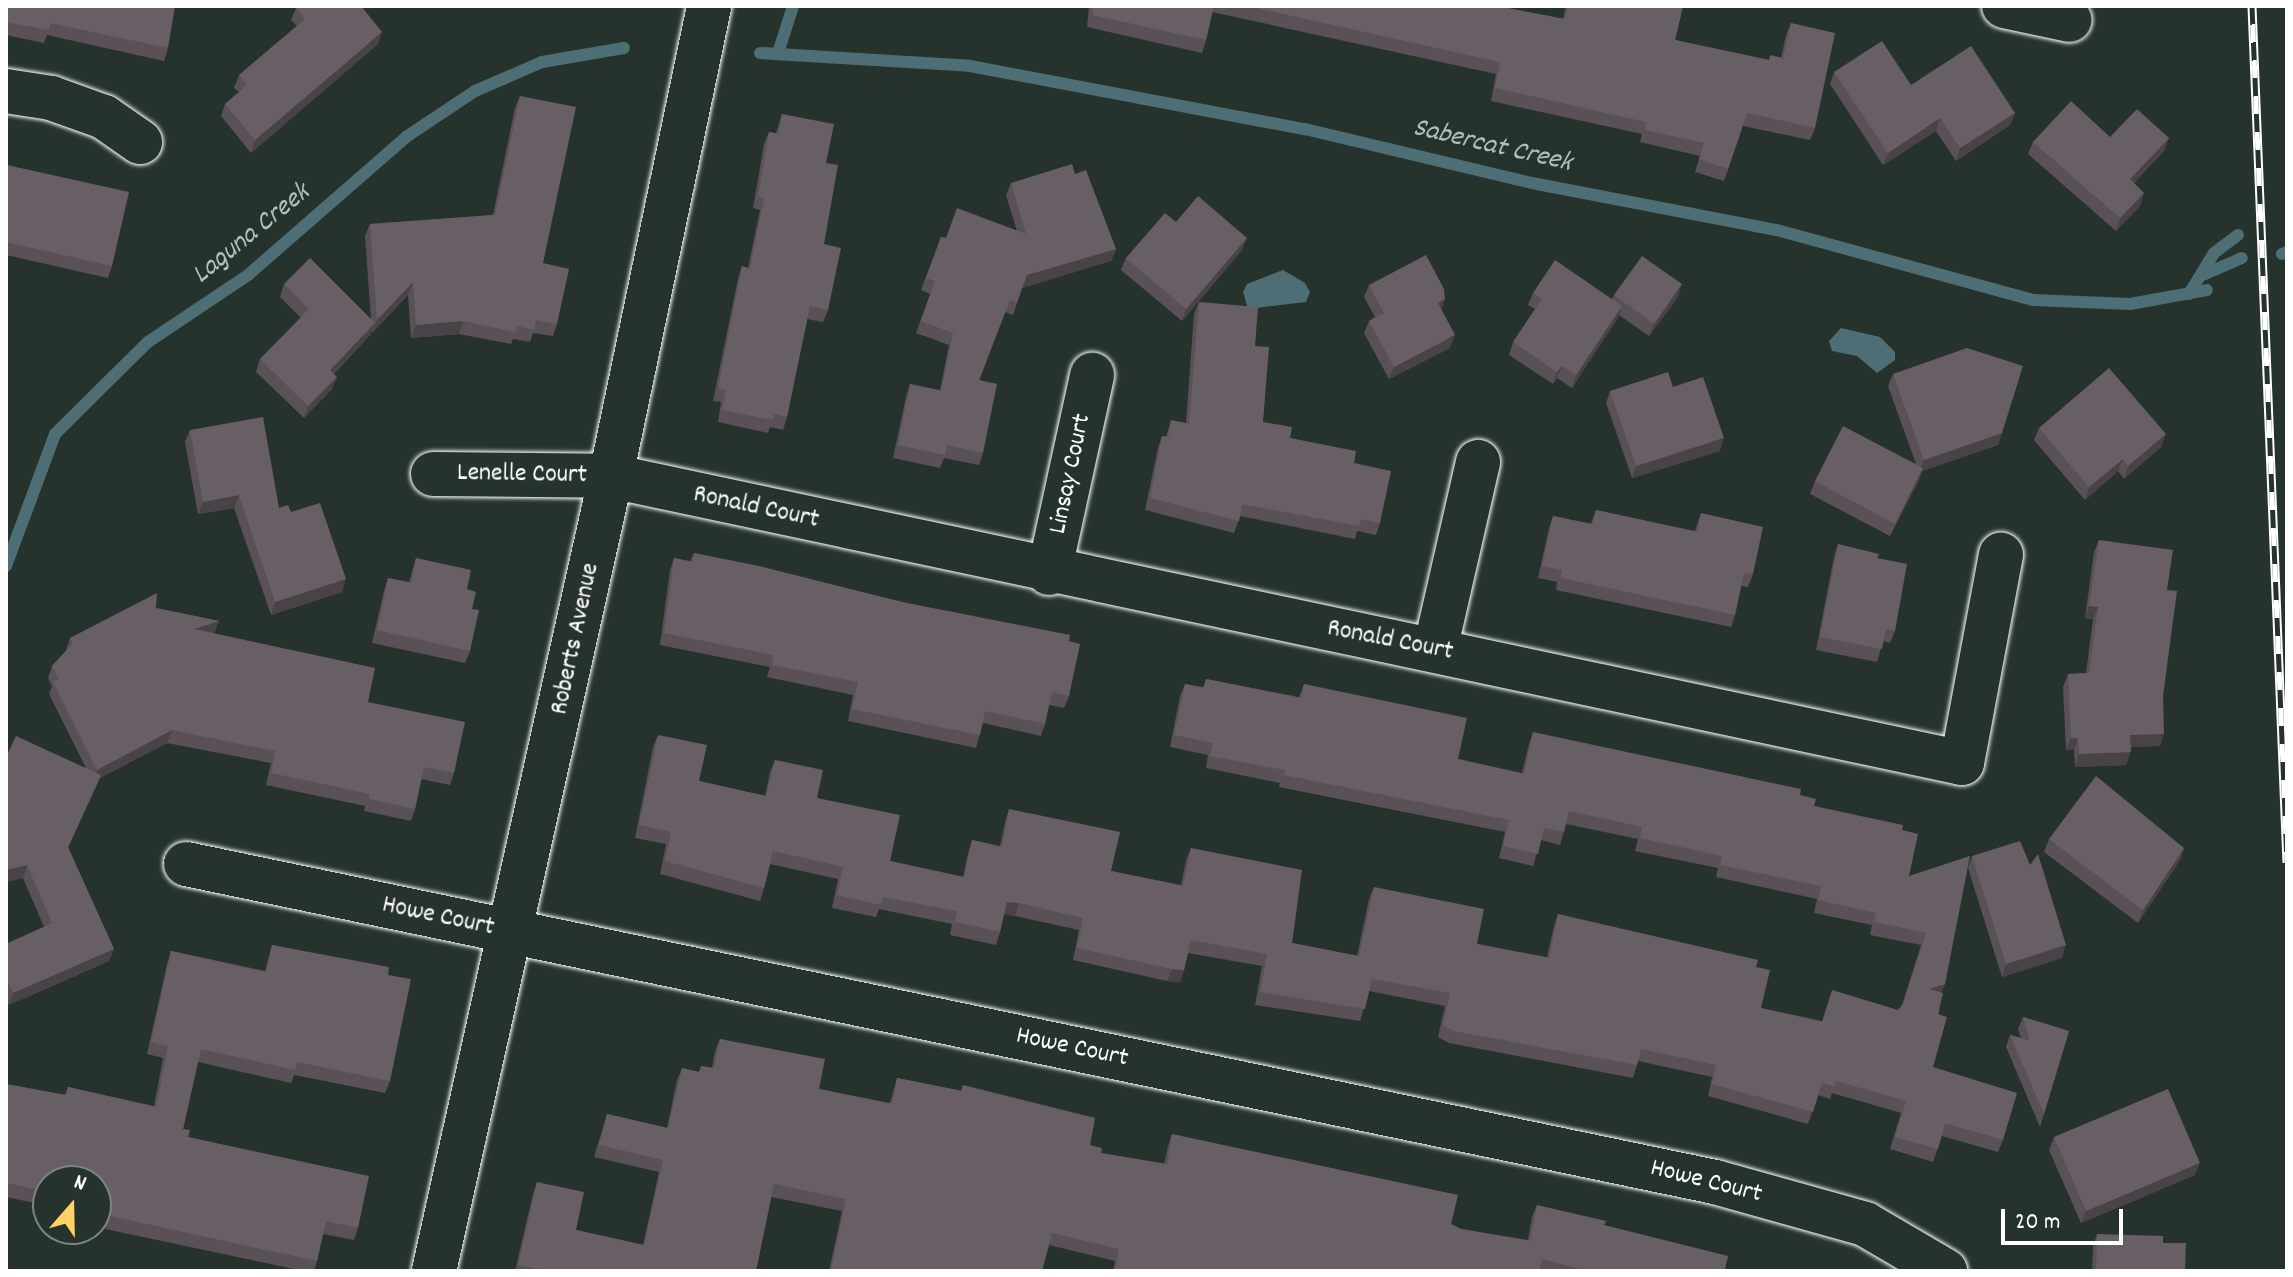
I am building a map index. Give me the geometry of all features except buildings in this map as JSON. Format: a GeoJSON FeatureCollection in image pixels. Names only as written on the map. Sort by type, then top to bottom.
{"type":"FeatureCollection","features":[{"type":"Feature","properties":{"kind":"street","name":"Roberts Avenue"},"geometry":{"type":"LineString","coordinates":[[434,1271],[611,476],[709,6]]}},
{"type":"Feature","properties":{"kind":"street"},"geometry":{"type":"LineString","coordinates":[[2004,6],[2070,20]]}},
{"type":"Feature","properties":{"kind":"street"},"geometry":{"type":"LineString","coordinates":[[6,91],[51,98],[104,117],[140,142]]}},
{"type":"Feature","properties":{"kind":"street","name":"Linsay Court"},"geometry":{"type":"LineString","coordinates":[[1049,573],[1092,375]]}},
{"type":"Feature","properties":{"kind":"street"},"geometry":{"type":"LineString","coordinates":[[1435,650],[1478,462]]}},
{"type":"Feature","properties":{"kind":"street","name":"Lenelle Court"},"geometry":{"type":"LineString","coordinates":[[433,474],[611,476]]}},
{"type":"Feature","properties":{"kind":"street","name":"Ronald Court"},"geometry":{"type":"LineString","coordinates":[[611,476],[1049,573],[1435,650],[1962,763],[2001,555]]}},
{"type":"Feature","properties":{"kind":"street","name":"Howe Court"},"geometry":{"type":"LineString","coordinates":[[186,864],[1715,1182],[1865,1224],[1945,1271]]}},
{"type":"Feature","properties":{"kind":"water"},"geometry":{"type":"Polygon","coordinates":[[[1283,270],[1305,283],[1310,292],[1306,302],[1248,309],[1243,292],[1247,284],[1283,270]]]}},
{"type":"Feature","properties":{"kind":"water"},"geometry":{"type":"Polygon","coordinates":[[[1841,328],[1880,337],[1895,352],[1895,360],[1877,373],[1857,356],[1832,351],[1829,341],[1841,328]]]}},
{"type":"Feature","properties":{"kind":"waterway","name":"Laguna Creek"},"geometry":{"type":"LineString","coordinates":[[779,50],[793,6]]}},
{"type":"Feature","properties":{"kind":"waterway","name":"Laguna Creek"},"geometry":{"type":"LineString","coordinates":[[6,566],[55,434],[148,342],[248,275],[406,137],[475,91],[542,62],[624,48]]}},
{"type":"Feature","properties":{"kind":"waterway","name":"Sabercat Creek"},"geometry":{"type":"LineString","coordinates":[[760,53],[970,66],[1305,129],[1532,183],[1777,230],[2033,300],[2130,304],[2207,290]]}},
{"type":"Feature","properties":{"kind":"waterway","name":"Sabercat Creek"},"geometry":{"type":"LineString","coordinates":[[2189,294],[2214,253],[2238,235]]}},
{"type":"Feature","properties":{"kind":"waterway","name":"Sabercat Creek"},"geometry":{"type":"LineString","coordinates":[[2282,254],[2287,252]]}},
{"type":"Feature","properties":{"kind":"waterway","name":"Sabercat Creek"},"geometry":{"type":"LineString","coordinates":[[2205,274],[2242,258]]}},
{"type":"Feature","properties":{"kind":"railway"},"geometry":{"type":"LineString","coordinates":[[2252,6],[2287,862]]}}]}
